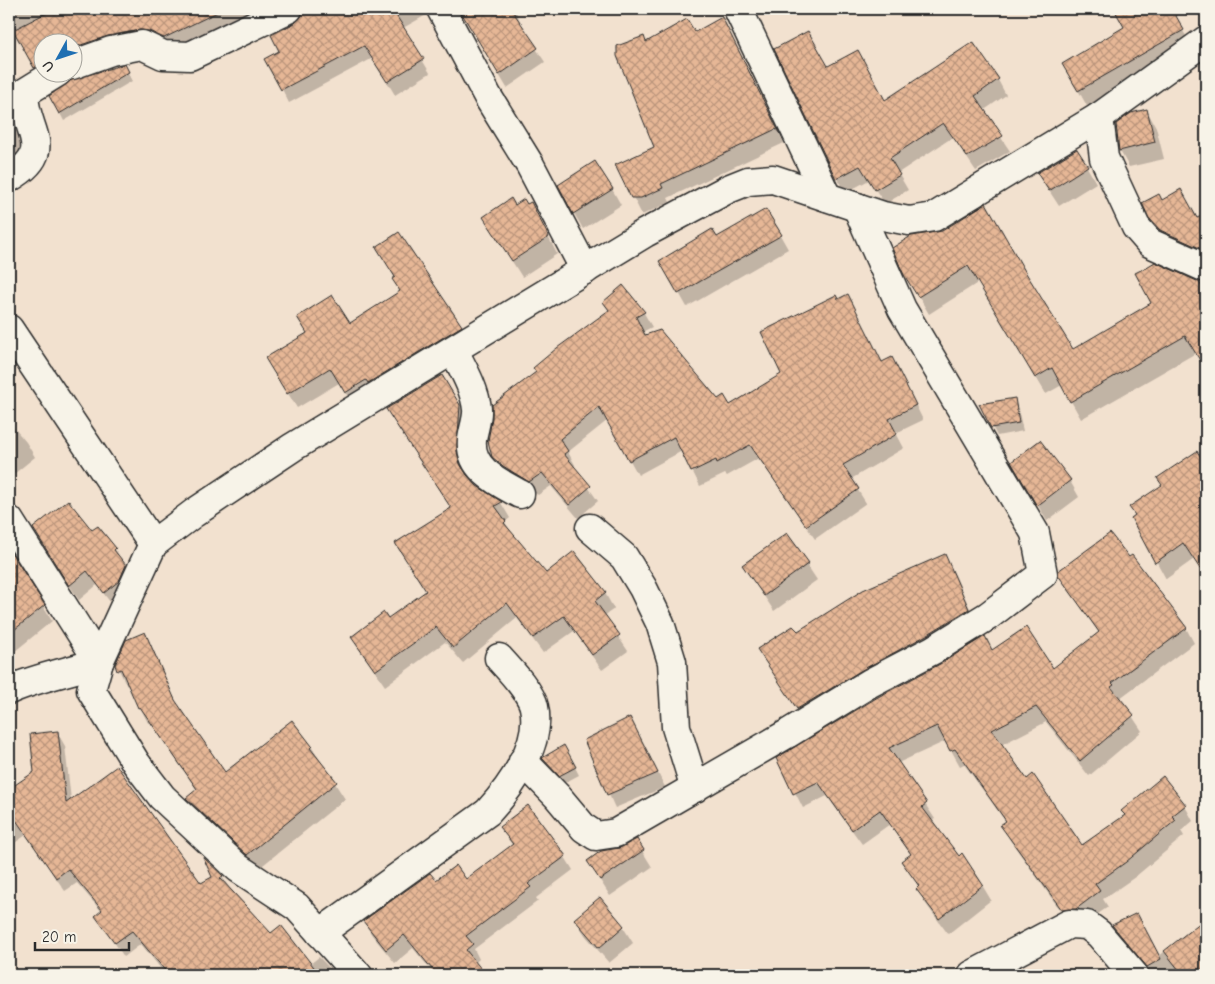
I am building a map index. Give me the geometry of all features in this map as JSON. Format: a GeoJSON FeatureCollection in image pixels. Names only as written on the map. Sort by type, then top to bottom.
{"type":"FeatureCollection","features":[{"type":"Feature","properties":{"kind":"street"},"geometry":{"type":"LineString","coordinates":[[82,61],[111,51],[142,46],[163,55],[190,56],[288,9]]}},
{"type":"Feature","properties":{"kind":"street"},"geometry":{"type":"LineString","coordinates":[[441,9],[488,97],[530,165],[585,270]]}},
{"type":"Feature","properties":{"kind":"street"},"geometry":{"type":"LineString","coordinates":[[738,9],[827,197]]}},
{"type":"Feature","properties":{"kind":"street"},"geometry":{"type":"LineString","coordinates":[[358,975],[297,907],[238,868],[162,797],[136,763],[91,690],[99,662],[153,544],[194,513],[293,447],[454,351],[645,233],[728,189],[748,181],[773,179],[857,207],[909,221],[934,216],[1099,117],[1206,40]]}},
{"type":"Feature","properties":{"kind":"street"},"geometry":{"type":"LineString","coordinates":[[9,178],[24,170],[36,149],[34,130],[27,115],[24,93],[42,82]]}},
{"type":"Feature","properties":{"kind":"street"},"geometry":{"type":"LineString","coordinates":[[1099,117],[1104,158],[1136,227],[1150,243],[1206,268]]}},
{"type":"Feature","properties":{"kind":"street"},"geometry":{"type":"LineString","coordinates":[[523,761],[558,797],[584,828],[596,836],[616,833],[870,683],[933,650],[988,616],[1043,574],[1035,533],[902,309],[857,207]]}},
{"type":"Feature","properties":{"kind":"street"},"geometry":{"type":"LineString","coordinates":[[9,329],[153,544]]}},
{"type":"Feature","properties":{"kind":"street"},"geometry":{"type":"LineString","coordinates":[[454,351],[472,388],[477,410],[471,448],[477,464],[490,477],[520,494]]}},
{"type":"Feature","properties":{"kind":"street"},"geometry":{"type":"LineString","coordinates":[[9,520],[99,662]]}},
{"type":"Feature","properties":{"kind":"street"},"geometry":{"type":"LineString","coordinates":[[590,528],[624,557],[643,588],[660,623],[672,662],[676,727],[695,788]]}},
{"type":"Feature","properties":{"kind":"street"},"geometry":{"type":"LineString","coordinates":[[320,933],[488,812],[509,789],[536,732],[534,706],[520,683],[499,658]]}},
{"type":"Feature","properties":{"kind":"street"},"geometry":{"type":"LineString","coordinates":[[9,690],[30,681],[65,674],[99,662]]}},
{"type":"Feature","properties":{"kind":"street"},"geometry":{"type":"LineString","coordinates":[[972,975],[1069,924],[1087,925],[1099,934],[1134,975]]}},
{"type":"Feature","properties":{"kind":"building"},"geometry":{"type":"Polygon","coordinates":[[[54,9],[224,9],[164,38],[149,31],[140,30],[108,36],[82,45],[82,32],[32,32],[32,64],[13,30],[54,9]]]}},
{"type":"Feature","properties":{"kind":"building"},"geometry":{"type":"Polygon","coordinates":[[[303,9],[392,9],[424,59],[387,82],[364,46],[281,90],[264,59],[279,51],[271,35],[295,23],[301,17],[303,9]]]}},
{"type":"Feature","properties":{"kind":"building"},"geometry":{"type":"Polygon","coordinates":[[[459,9],[511,9],[538,48],[499,75],[459,9]]]}},
{"type":"Feature","properties":{"kind":"building"},"geometry":{"type":"Polygon","coordinates":[[[1114,9],[1172,9],[1184,30],[1078,91],[1062,64],[1124,27],[1114,9]]]}},
{"type":"Feature","properties":{"kind":"building"},"geometry":{"type":"Polygon","coordinates":[[[722,17],[780,134],[776,129],[661,184],[663,188],[641,198],[631,198],[615,165],[654,147],[617,56],[617,46],[644,36],[646,42],[687,19],[695,32],[722,17]]]}},
{"type":"Feature","properties":{"kind":"building"},"geometry":{"type":"Polygon","coordinates":[[[808,31],[828,66],[858,50],[885,100],[973,42],[999,79],[975,96],[1003,136],[967,157],[943,123],[890,158],[900,175],[875,190],[860,166],[836,179],[774,49],[808,31]]]}},
{"type":"Feature","properties":{"kind":"building"},"geometry":{"type":"Polygon","coordinates":[[[125,64],[129,72],[59,114],[49,96],[68,82],[82,82],[82,77],[125,64]]]}},
{"type":"Feature","properties":{"kind":"building"},"geometry":{"type":"Polygon","coordinates":[[[1147,109],[1155,142],[1119,151],[1116,124],[1131,113],[1147,109]]]}},
{"type":"Feature","properties":{"kind":"building"},"geometry":{"type":"Polygon","coordinates":[[[1077,149],[1088,166],[1049,191],[1037,173],[1077,149]]]}},
{"type":"Feature","properties":{"kind":"building"},"geometry":{"type":"Polygon","coordinates":[[[595,161],[613,189],[573,214],[558,185],[595,161]]]}},
{"type":"Feature","properties":{"kind":"building"},"geometry":{"type":"Polygon","coordinates":[[[1181,189],[1197,218],[1206,214],[1206,251],[1160,230],[1149,218],[1142,203],[1159,194],[1162,200],[1181,189]]]}},
{"type":"Feature","properties":{"kind":"building"},"geometry":{"type":"Polygon","coordinates":[[[511,198],[515,205],[524,199],[527,204],[531,202],[549,237],[512,261],[483,217],[511,198]]]}},
{"type":"Feature","properties":{"kind":"building"},"geometry":{"type":"Polygon","coordinates":[[[986,203],[1073,349],[1151,303],[1135,273],[1155,262],[1199,282],[1206,294],[1206,370],[1185,336],[1070,402],[1052,368],[1035,378],[968,266],[918,297],[904,275],[892,248],[911,236],[942,231],[986,203]]]}},
{"type":"Feature","properties":{"kind":"building"},"geometry":{"type":"Polygon","coordinates":[[[766,209],[782,235],[678,294],[659,261],[712,229],[717,237],[766,209]]]}},
{"type":"Feature","properties":{"kind":"building"},"geometry":{"type":"Polygon","coordinates":[[[399,232],[462,326],[368,383],[366,380],[345,393],[330,368],[287,394],[265,358],[307,333],[297,317],[332,295],[350,323],[400,291],[392,279],[395,277],[376,247],[399,232]]]}},
{"type":"Feature","properties":{"kind":"building"},"geometry":{"type":"Polygon","coordinates":[[[623,285],[645,312],[636,317],[645,335],[660,330],[718,399],[724,395],[730,405],[781,374],[761,332],[836,295],[838,299],[848,294],[882,362],[892,357],[916,405],[889,419],[897,434],[843,465],[859,489],[806,526],[750,445],[717,463],[716,460],[691,472],[674,437],[629,461],[599,407],[560,439],[568,451],[564,454],[591,486],[569,505],[542,473],[529,482],[492,457],[488,441],[492,405],[536,372],[533,368],[557,348],[609,310],[603,302],[623,285]]]}},
{"type":"Feature","properties":{"kind":"building"},"geometry":{"type":"Polygon","coordinates":[[[442,375],[460,405],[457,451],[460,464],[467,475],[477,486],[502,502],[495,506],[506,521],[504,523],[546,573],[574,551],[606,592],[595,601],[620,635],[592,655],[564,616],[533,638],[507,603],[453,648],[436,627],[375,671],[351,637],[384,612],[388,618],[426,591],[395,543],[451,508],[386,409],[442,375]]]}},
{"type":"Feature","properties":{"kind":"building"},"geometry":{"type":"Polygon","coordinates":[[[1015,398],[1019,423],[991,428],[979,404],[1015,398]]]}},
{"type":"Feature","properties":{"kind":"building"},"geometry":{"type":"Polygon","coordinates":[[[1040,440],[1071,480],[1037,506],[1011,462],[1040,440]]]}},
{"type":"Feature","properties":{"kind":"building"},"geometry":{"type":"Polygon","coordinates":[[[1197,451],[1206,465],[1206,578],[1183,543],[1155,563],[1131,518],[1135,515],[1129,507],[1162,485],[1157,478],[1197,451]]]}},
{"type":"Feature","properties":{"kind":"building"},"geometry":{"type":"Polygon","coordinates":[[[68,500],[92,530],[98,526],[116,548],[114,550],[126,565],[119,581],[104,593],[87,571],[69,586],[33,528],[68,500]]]}},
{"type":"Feature","properties":{"kind":"building"},"geometry":{"type":"Polygon","coordinates":[[[787,533],[809,563],[764,596],[742,565],[787,533]]]}},
{"type":"Feature","properties":{"kind":"building"},"geometry":{"type":"Polygon","coordinates":[[[1110,533],[1129,557],[1132,555],[1187,628],[1112,683],[1114,685],[1111,687],[1134,715],[1080,761],[1036,707],[992,730],[1027,779],[1033,774],[1082,845],[1125,815],[1121,811],[1163,776],[1186,805],[1172,816],[1176,820],[1126,862],[1095,884],[1100,891],[1076,909],[1062,910],[1000,825],[1006,821],[955,749],[950,751],[937,726],[889,748],[927,803],[922,807],[959,856],[962,853],[983,885],[939,919],[916,889],[919,886],[901,861],[911,854],[880,810],[852,830],[818,782],[793,794],[776,758],[985,636],[992,650],[1026,627],[1053,668],[1099,632],[1058,575],[1058,571],[1110,533]]]}},
{"type":"Feature","properties":{"kind":"building"},"geometry":{"type":"Polygon","coordinates":[[[9,549],[45,605],[9,634],[9,549]]]}},
{"type":"Feature","properties":{"kind":"building"},"geometry":{"type":"Polygon","coordinates":[[[945,554],[969,609],[797,709],[757,649],[793,626],[798,631],[863,590],[945,554]]]}},
{"type":"Feature","properties":{"kind":"building"},"geometry":{"type":"Polygon","coordinates":[[[145,632],[175,700],[225,772],[292,720],[312,746],[310,748],[337,782],[247,855],[186,798],[197,789],[140,707],[138,708],[121,669],[117,671],[115,665],[126,640],[145,632]]]}},
{"type":"Feature","properties":{"kind":"building"},"geometry":{"type":"Polygon","coordinates":[[[630,717],[658,773],[607,795],[584,740],[630,717]]]}},
{"type":"Feature","properties":{"kind":"building"},"geometry":{"type":"Polygon","coordinates":[[[58,731],[66,803],[117,766],[201,883],[212,877],[203,857],[223,876],[220,878],[271,933],[281,925],[320,975],[169,975],[132,931],[115,943],[95,916],[102,910],[68,869],[56,878],[9,810],[9,789],[34,772],[30,734],[58,731]]]}},
{"type":"Feature","properties":{"kind":"building"},"geometry":{"type":"Polygon","coordinates":[[[564,745],[576,767],[559,776],[542,758],[564,745]]]}},
{"type":"Feature","properties":{"kind":"building"},"geometry":{"type":"Polygon","coordinates":[[[528,805],[566,856],[528,884],[531,887],[466,936],[473,944],[466,950],[486,975],[437,975],[404,935],[386,950],[363,921],[430,873],[436,880],[456,865],[466,879],[513,844],[499,827],[528,805]]]}},
{"type":"Feature","properties":{"kind":"building"},"geometry":{"type":"Polygon","coordinates":[[[637,839],[644,850],[600,880],[587,861],[601,851],[619,848],[637,839]]]}},
{"type":"Feature","properties":{"kind":"building"},"geometry":{"type":"Polygon","coordinates":[[[600,897],[624,926],[599,948],[574,919],[600,897]]]}},
{"type":"Feature","properties":{"kind":"building"},"geometry":{"type":"Polygon","coordinates":[[[1137,913],[1161,959],[1147,967],[1112,925],[1137,913]]]}},
{"type":"Feature","properties":{"kind":"building"},"geometry":{"type":"Polygon","coordinates":[[[1206,918],[1206,967],[1196,975],[1183,975],[1164,951],[1206,918]]]}}]}
